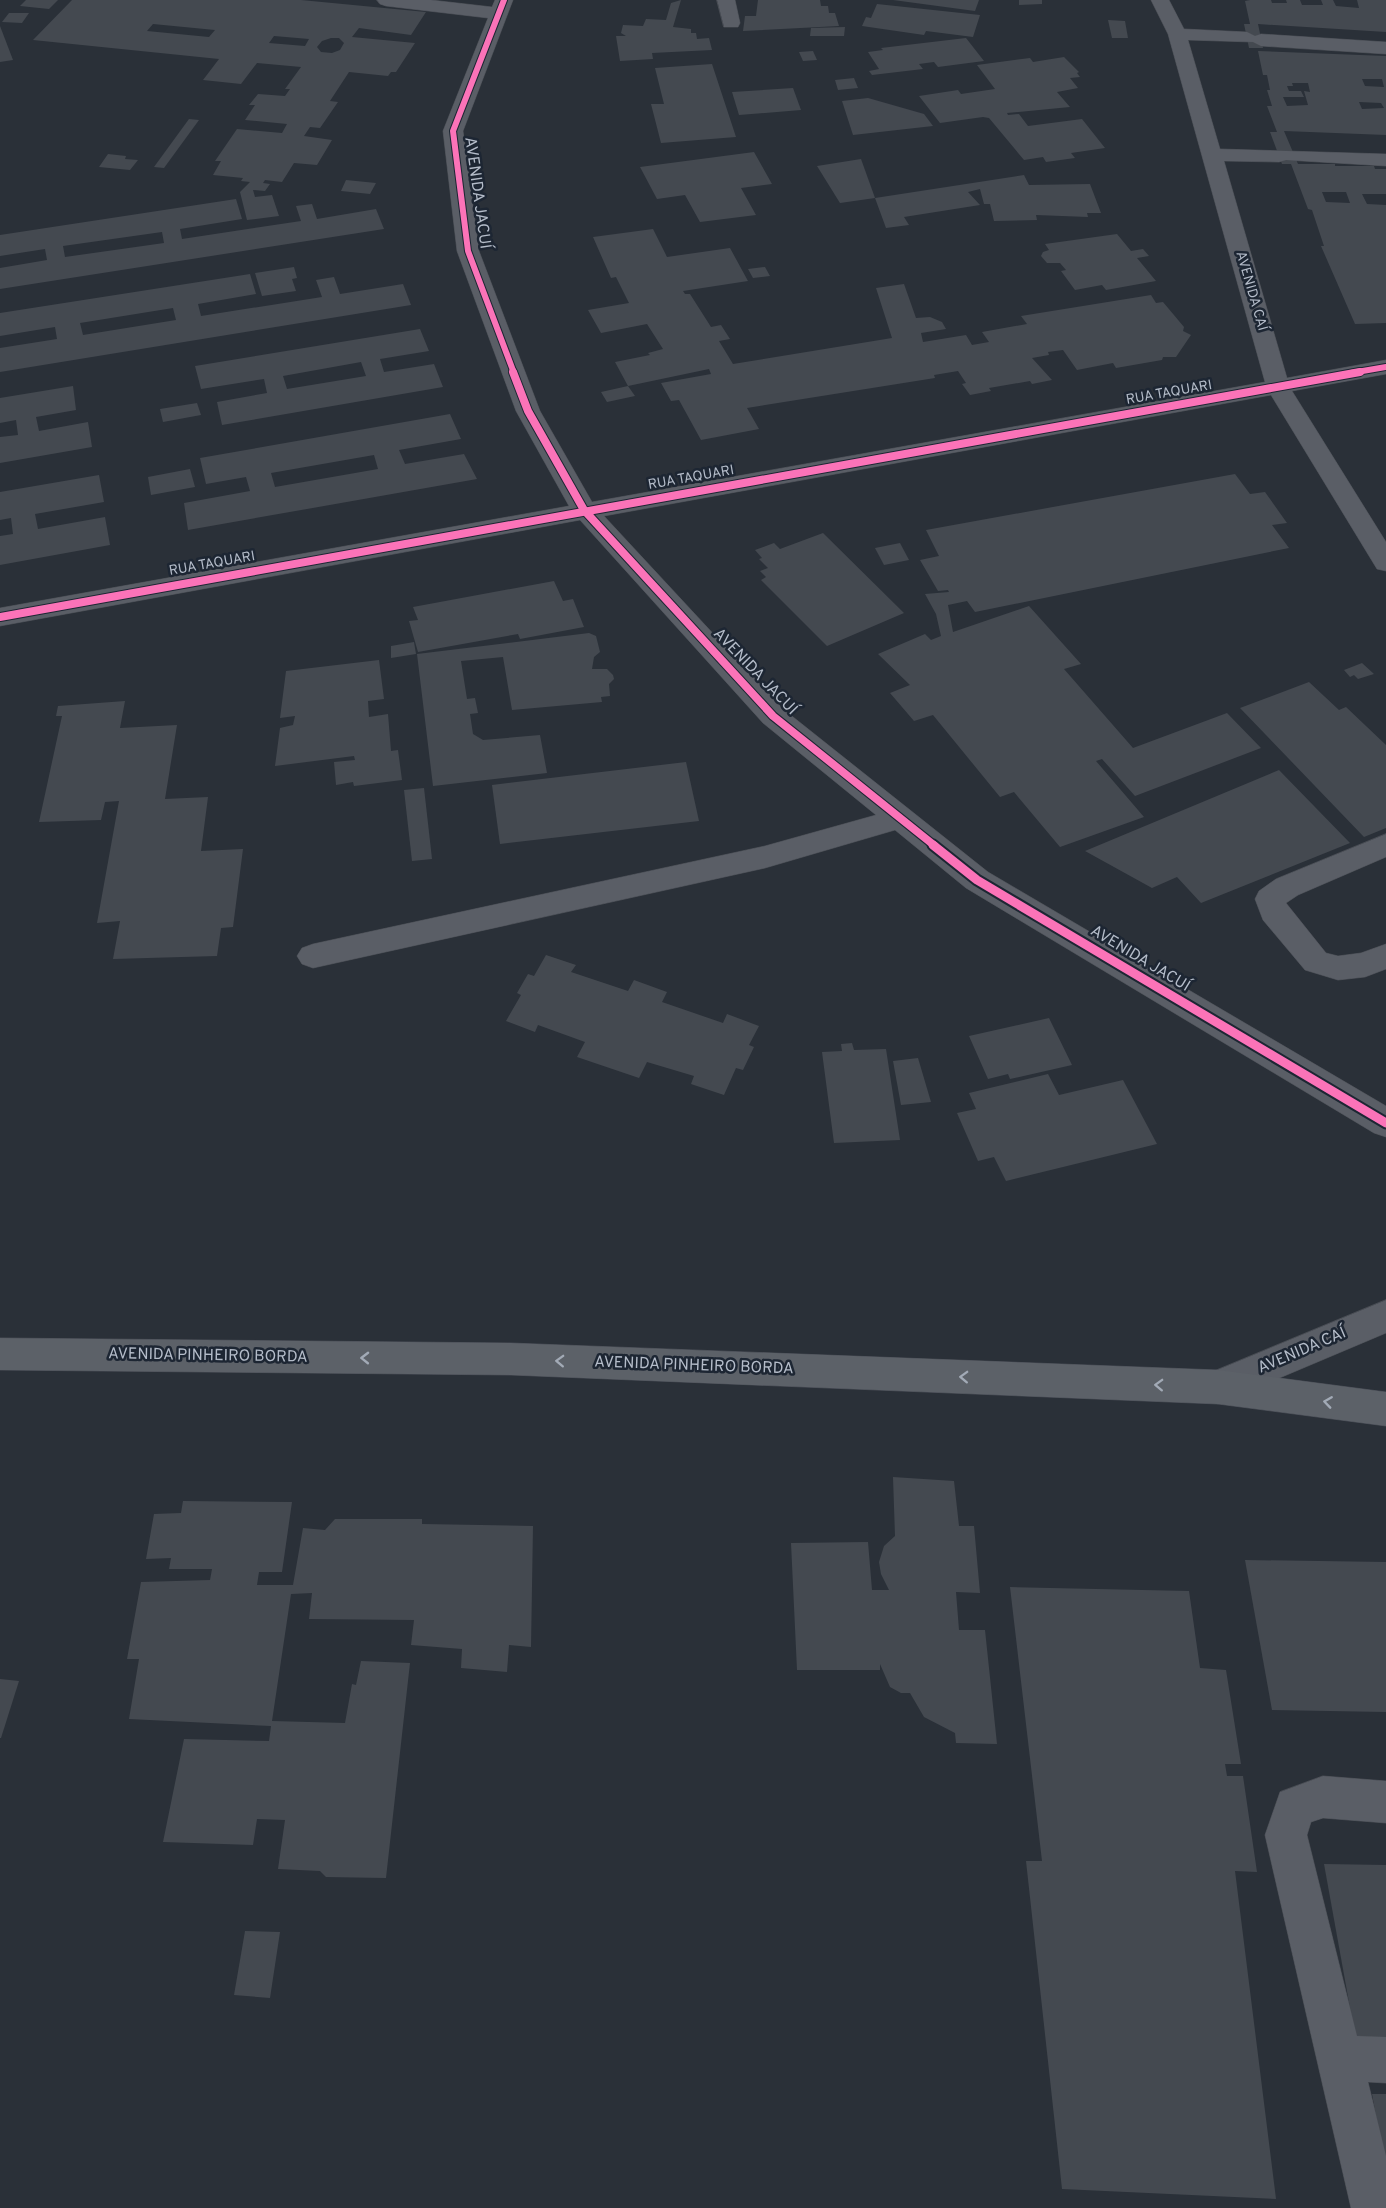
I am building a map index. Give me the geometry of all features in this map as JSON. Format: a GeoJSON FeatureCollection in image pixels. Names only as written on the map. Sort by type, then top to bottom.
{"type":"FeatureCollection","features":[{"type":"Feature","properties":{"kind":"main road","name":"AVENIDA PINHEIRO BORDA"},"geometry":{"type":"LineString","coordinates":[[0,1354],[511,1359],[1218,1387],[1386,1409]]}},
{"type":"Feature","properties":{"kind":"street"},"geometry":{"type":"LineString","coordinates":[[386,0],[502,7]]}},
{"type":"Feature","properties":{"kind":"street"},"geometry":{"type":"LineString","coordinates":[[726,0],[731,23]]}},
{"type":"Feature","properties":{"kind":"street","name":"AVENIDA CAÍ"},"geometry":{"type":"LineString","coordinates":[[1160,0],[1177,34],[1278,387],[1386,563]]}},
{"type":"Feature","properties":{"kind":"street","name":"AVENIDA JACUÍ"},"geometry":{"type":"LineString","coordinates":[[502,7],[453,131],[468,251],[528,411],[584,510],[773,716],[977,880],[1386,1124]]}},
{"type":"Feature","properties":{"kind":"street"},"geometry":{"type":"LineString","coordinates":[[1177,34],[1386,48]]}},
{"type":"Feature","properties":{"kind":"street"},"geometry":{"type":"LineString","coordinates":[[1211,155],[1386,160]]}},
{"type":"Feature","properties":{"kind":"street","name":"RUA TAQUARI"},"geometry":{"type":"LineString","coordinates":[[0,616],[1386,367]]}},
{"type":"Feature","properties":{"kind":"street"},"geometry":{"type":"LineString","coordinates":[[313,956],[765,857],[901,818]]}},
{"type":"Feature","properties":{"kind":"street"},"geometry":{"type":"LineString","coordinates":[[1386,845],[1287,887],[1270,899],[1274,912],[1316,962],[1338,968],[1365,965],[1386,956]]}},
{"type":"Feature","properties":{"kind":"street","name":"AVENIDA CAÍ"},"geometry":{"type":"LineString","coordinates":[[1218,1387],[1386,1316]]}},
{"type":"Feature","properties":{"kind":"street"},"geometry":{"type":"LineString","coordinates":[[1375,2208],[1286,1834],[1295,1807],[1323,1797],[1386,1802]]}},
{"type":"Feature","properties":{"kind":"street"},"geometry":{"type":"LineString","coordinates":[[1340,2058],[1386,2060]]}},
{"type":"Feature","properties":{"kind":"building"},"geometry":{"type":"Polygon","coordinates":[[[26,0],[58,0],[49,9],[20,6],[26,0]]]}},
{"type":"Feature","properties":{"kind":"building"},"geometry":{"type":"Polygon","coordinates":[[[72,0],[301,0],[426,12],[411,35],[359,28],[352,37],[415,43],[396,72],[391,72],[388,76],[349,72],[330,101],[338,102],[320,128],[310,127],[304,136],[332,140],[317,165],[294,163],[282,182],[265,180],[263,183],[270,184],[265,191],[253,190],[255,197],[272,195],[279,216],[247,220],[240,192],[250,182],[241,181],[243,178],[213,175],[221,161],[215,161],[237,129],[282,133],[287,124],[245,120],[255,105],[249,105],[258,94],[285,96],[290,89],[285,89],[301,67],[257,63],[241,84],[203,80],[219,59],[33,40],[72,0]],[[153,24],[147,31],[209,37],[215,30],[153,24]],[[274,36],[269,43],[305,46],[309,39],[274,36]],[[339,38],[322,41],[317,47],[321,52],[332,53],[340,50],[344,43],[339,38]]]}},
{"type":"Feature","properties":{"kind":"building"},"geometry":{"type":"Polygon","coordinates":[[[681,0],[673,27],[691,29],[691,33],[696,33],[697,39],[709,38],[712,50],[652,53],[653,59],[620,61],[616,36],[626,36],[621,33],[623,25],[643,26],[646,19],[666,20],[671,3],[681,0]]]}},
{"type":"Feature","properties":{"kind":"building"},"geometry":{"type":"Polygon","coordinates":[[[758,0],[820,0],[821,6],[828,6],[829,13],[835,13],[839,26],[743,31],[745,16],[756,16],[758,0]]]}},
{"type":"Feature","properties":{"kind":"building"},"geometry":{"type":"Polygon","coordinates":[[[893,0],[979,0],[975,11],[893,0]]]}},
{"type":"Feature","properties":{"kind":"building"},"geometry":{"type":"Polygon","coordinates":[[[1019,0],[1042,0],[1042,4],[1019,5],[1019,0]]]}},
{"type":"Feature","properties":{"kind":"building"},"geometry":{"type":"Polygon","coordinates":[[[1286,0],[1300,0],[1302,5],[1323,5],[1321,0],[1333,0],[1336,6],[1359,8],[1357,0],[1386,0],[1386,32],[1258,24],[1263,48],[1249,48],[1244,24],[1250,24],[1245,1],[1287,3],[1286,0]]]}},
{"type":"Feature","properties":{"kind":"building"},"geometry":{"type":"Polygon","coordinates":[[[877,4],[980,15],[973,37],[926,31],[924,35],[862,26],[866,17],[871,18],[877,4]]]}},
{"type":"Feature","properties":{"kind":"building"},"geometry":{"type":"Polygon","coordinates":[[[9,13],[29,13],[22,23],[2,22],[9,13]]]}},
{"type":"Feature","properties":{"kind":"building"},"geometry":{"type":"Polygon","coordinates":[[[1108,20],[1125,21],[1128,38],[1112,38],[1108,20]]]}},
{"type":"Feature","properties":{"kind":"building"},"geometry":{"type":"Polygon","coordinates":[[[0,26],[13,60],[0,62],[0,26]]]}},
{"type":"Feature","properties":{"kind":"building"},"geometry":{"type":"Polygon","coordinates":[[[845,27],[844,36],[810,36],[811,28],[845,27]]]}},
{"type":"Feature","properties":{"kind":"building"},"geometry":{"type":"Polygon","coordinates":[[[966,38],[984,61],[938,67],[934,62],[919,64],[923,69],[872,75],[869,71],[879,69],[868,52],[883,50],[881,48],[966,38]]]}},
{"type":"Feature","properties":{"kind":"building"},"geometry":{"type":"Polygon","coordinates":[[[813,51],[817,60],[803,61],[799,52],[813,51]]]}},
{"type":"Feature","properties":{"kind":"building"},"geometry":{"type":"Polygon","coordinates":[[[1258,51],[1386,56],[1386,135],[1284,131],[1298,164],[1374,166],[1375,169],[1386,169],[1386,194],[1362,194],[1367,204],[1386,205],[1386,323],[1355,324],[1321,246],[1324,246],[1312,210],[1308,209],[1291,164],[1282,164],[1270,132],[1277,132],[1267,106],[1272,106],[1267,90],[1270,90],[1267,75],[1263,75],[1258,51]],[[1362,79],[1365,86],[1384,87],[1382,79],[1362,79]],[[1292,83],[1293,86],[1287,86],[1289,91],[1301,91],[1304,97],[1283,97],[1287,106],[1308,105],[1304,91],[1310,92],[1308,83],[1292,83]],[[1359,102],[1362,109],[1384,108],[1381,103],[1359,102]],[[1322,192],[1326,202],[1350,203],[1346,192],[1322,192]]]}},
{"type":"Feature","properties":{"kind":"building"},"geometry":{"type":"Polygon","coordinates":[[[1064,57],[1079,72],[1077,73],[1080,77],[1070,78],[1078,88],[1057,92],[1070,107],[1007,113],[1008,115],[1019,114],[1028,126],[1082,119],[1105,148],[1071,153],[1075,158],[1046,162],[1043,157],[1024,160],[989,118],[940,123],[919,96],[958,90],[961,94],[995,89],[977,65],[1030,58],[1033,62],[1064,57]]]}},
{"type":"Feature","properties":{"kind":"building"},"geometry":{"type":"Polygon","coordinates":[[[712,64],[736,137],[661,143],[651,104],[664,104],[655,68],[712,64]]]}},
{"type":"Feature","properties":{"kind":"building"},"geometry":{"type":"Polygon","coordinates":[[[854,78],[858,88],[838,90],[835,80],[854,78]]]}},
{"type":"Feature","properties":{"kind":"building"},"geometry":{"type":"Polygon","coordinates":[[[793,88],[801,110],[739,115],[732,92],[793,88]]]}},
{"type":"Feature","properties":{"kind":"building"},"geometry":{"type":"Polygon","coordinates":[[[868,98],[924,114],[933,126],[853,135],[842,101],[868,98]]]}},
{"type":"Feature","properties":{"kind":"building"},"geometry":{"type":"Polygon","coordinates":[[[189,119],[199,120],[164,168],[154,167],[189,119]]]}},
{"type":"Feature","properties":{"kind":"building"},"geometry":{"type":"Polygon","coordinates":[[[754,152],[772,184],[741,188],[756,215],[700,222],[685,195],[657,199],[640,167],[754,152]]]}},
{"type":"Feature","properties":{"kind":"building"},"geometry":{"type":"Polygon","coordinates":[[[108,154],[138,160],[130,170],[99,167],[108,154]]]}},
{"type":"Feature","properties":{"kind":"building"},"geometry":{"type":"Polygon","coordinates":[[[861,159],[875,198],[840,203],[817,166],[861,159]]]}},
{"type":"Feature","properties":{"kind":"building"},"geometry":{"type":"Polygon","coordinates":[[[1024,175],[1029,185],[1090,184],[1101,213],[1087,213],[1088,217],[1036,215],[1037,220],[994,221],[990,204],[984,204],[980,189],[968,192],[980,205],[904,217],[909,225],[886,228],[875,198],[1024,175]]]}},
{"type":"Feature","properties":{"kind":"building"},"geometry":{"type":"Polygon","coordinates":[[[346,180],[376,183],[370,194],[341,191],[346,180]]]}},
{"type":"Feature","properties":{"kind":"building"},"geometry":{"type":"Polygon","coordinates":[[[236,199],[242,219],[180,229],[182,239],[301,221],[296,206],[312,204],[317,219],[376,209],[384,229],[0,289],[0,268],[47,260],[45,249],[0,256],[0,235],[236,199]],[[162,232],[63,246],[65,257],[164,243],[162,232]]]}},
{"type":"Feature","properties":{"kind":"building"},"geometry":{"type":"Polygon","coordinates":[[[653,229],[667,257],[730,248],[748,281],[683,291],[685,294],[690,294],[711,327],[721,325],[730,339],[719,341],[733,364],[892,338],[876,288],[904,284],[916,318],[930,317],[942,322],[946,329],[921,333],[923,342],[966,335],[972,345],[989,342],[982,332],[1027,324],[1021,316],[1151,295],[1156,303],[1163,302],[1184,327],[1183,331],[1191,335],[1176,357],[1163,357],[1162,360],[1116,368],[1113,363],[1077,370],[1063,350],[1048,352],[1049,355],[1032,358],[1052,380],[989,388],[991,391],[970,395],[962,384],[966,383],[958,371],[934,375],[935,378],[747,408],[759,429],[701,440],[679,400],[671,401],[661,383],[711,374],[709,369],[628,386],[615,362],[650,355],[648,353],[663,349],[647,324],[601,333],[588,310],[629,303],[616,277],[611,278],[593,237],[653,229]]]}},
{"type":"Feature","properties":{"kind":"building"},"geometry":{"type":"Polygon","coordinates":[[[1117,234],[1131,251],[1143,249],[1149,256],[1137,258],[1156,281],[1106,290],[1102,285],[1075,290],[1061,271],[1066,270],[1060,263],[1047,263],[1041,256],[1043,252],[1049,250],[1045,244],[1117,234]]]}},
{"type":"Feature","properties":{"kind":"building"},"geometry":{"type":"Polygon","coordinates":[[[294,267],[297,278],[292,279],[296,291],[262,296],[255,273],[294,267]]]}},
{"type":"Feature","properties":{"kind":"building"},"geometry":{"type":"Polygon","coordinates":[[[765,267],[770,276],[753,278],[748,269],[765,267]]]}},
{"type":"Feature","properties":{"kind":"building"},"geometry":{"type":"Polygon","coordinates":[[[250,274],[256,294],[198,304],[201,316],[322,297],[316,280],[334,277],[340,294],[403,284],[411,305],[0,372],[0,348],[57,339],[55,327],[0,336],[0,313],[250,274]],[[173,308],[80,323],[83,335],[176,320],[173,308]]]}},
{"type":"Feature","properties":{"kind":"building"},"geometry":{"type":"Polygon","coordinates":[[[420,329],[429,351],[380,359],[384,372],[434,364],[443,387],[222,425],[217,402],[267,393],[264,379],[201,389],[195,366],[420,329]],[[361,362],[283,376],[287,389],[366,376],[361,362]]]}},
{"type":"Feature","properties":{"kind":"building"},"geometry":{"type":"Polygon","coordinates":[[[73,386],[76,410],[36,417],[39,431],[88,422],[92,447],[0,463],[0,437],[18,435],[16,420],[0,423],[0,398],[73,386]]]}},
{"type":"Feature","properties":{"kind":"building"},"geometry":{"type":"Polygon","coordinates":[[[628,386],[635,396],[607,402],[601,392],[628,386]]]}},
{"type":"Feature","properties":{"kind":"building"},"geometry":{"type":"Polygon","coordinates":[[[197,403],[201,415],[163,422],[160,409],[197,403]]]}},
{"type":"Feature","properties":{"kind":"building"},"geometry":{"type":"Polygon","coordinates":[[[450,414],[461,439],[399,450],[405,464],[464,454],[477,479],[188,530],[184,503],[250,491],[246,477],[206,484],[200,458],[450,414]],[[374,455],[271,473],[275,487],[378,469],[374,455]]]}},
{"type":"Feature","properties":{"kind":"building"},"geometry":{"type":"Polygon","coordinates":[[[190,469],[195,487],[151,495],[148,477],[190,469]]]}},
{"type":"Feature","properties":{"kind":"building"},"geometry":{"type":"Polygon","coordinates":[[[1235,474],[1250,494],[1265,492],[1287,523],[1272,525],[1289,548],[975,612],[967,601],[948,605],[953,632],[1029,606],[1081,664],[1064,669],[1133,748],[1227,713],[1261,748],[1135,796],[1102,759],[1096,761],[1144,817],[1060,847],[1014,792],[1000,797],[933,715],[914,721],[890,693],[910,685],[878,654],[925,634],[931,640],[941,636],[936,614],[925,594],[949,592],[948,590],[938,591],[920,560],[939,556],[926,530],[1235,474]]]}},
{"type":"Feature","properties":{"kind":"building"},"geometry":{"type":"Polygon","coordinates":[[[99,475],[104,502],[35,514],[38,529],[105,517],[110,545],[0,565],[0,536],[13,534],[11,518],[0,520],[0,492],[99,475]]]}},
{"type":"Feature","properties":{"kind":"building"},"geometry":{"type":"Polygon","coordinates":[[[823,533],[904,613],[827,646],[761,580],[766,577],[760,571],[768,568],[759,559],[762,558],[755,550],[774,543],[780,549],[823,533]]]}},
{"type":"Feature","properties":{"kind":"building"},"geometry":{"type":"Polygon","coordinates":[[[900,543],[909,560],[884,565],[875,548],[900,543]]]}},
{"type":"Feature","properties":{"kind":"building"},"geometry":{"type":"Polygon","coordinates":[[[554,581],[563,601],[573,599],[584,627],[520,639],[518,634],[418,652],[409,621],[418,620],[413,607],[554,581]]]}},
{"type":"Feature","properties":{"kind":"building"},"geometry":{"type":"Polygon","coordinates":[[[589,633],[596,636],[600,652],[594,657],[592,669],[607,669],[614,679],[609,684],[610,696],[601,697],[602,702],[512,710],[503,657],[461,661],[467,699],[475,698],[478,713],[470,714],[473,734],[483,740],[540,735],[547,773],[433,786],[417,654],[589,633]]]}},
{"type":"Feature","properties":{"kind":"building"},"geometry":{"type":"Polygon","coordinates":[[[414,642],[416,654],[391,658],[391,646],[414,642]]]}},
{"type":"Feature","properties":{"kind":"building"},"geometry":{"type":"Polygon","coordinates":[[[379,660],[384,699],[368,701],[369,717],[388,714],[391,751],[398,750],[402,780],[354,786],[353,782],[336,785],[334,762],[355,760],[354,756],[275,766],[280,728],[293,725],[295,716],[280,718],[286,671],[379,660]]]}},
{"type":"Feature","properties":{"kind":"building"},"geometry":{"type":"Polygon","coordinates":[[[1362,663],[1374,674],[1358,679],[1354,675],[1350,677],[1344,670],[1362,663]]]}},
{"type":"Feature","properties":{"kind":"building"},"geometry":{"type":"Polygon","coordinates":[[[1309,682],[1339,710],[1346,707],[1386,745],[1386,828],[1364,837],[1240,708],[1309,682]]]}},
{"type":"Feature","properties":{"kind":"building"},"geometry":{"type":"Polygon","coordinates":[[[125,701],[120,728],[177,725],[165,799],[208,797],[201,851],[243,849],[233,927],[221,928],[217,956],[113,959],[120,921],[97,923],[119,801],[105,802],[101,820],[39,822],[62,716],[56,716],[58,706],[125,701]]]}},
{"type":"Feature","properties":{"kind":"building"},"geometry":{"type":"Polygon","coordinates":[[[686,762],[699,821],[500,844],[492,785],[686,762]]]}},
{"type":"Feature","properties":{"kind":"building"},"geometry":{"type":"Polygon","coordinates":[[[1279,770],[1350,843],[1201,903],[1177,877],[1152,888],[1085,851],[1279,770]]]}},
{"type":"Feature","properties":{"kind":"building"},"geometry":{"type":"Polygon","coordinates":[[[424,788],[432,859],[412,861],[404,790],[424,788]]]}},
{"type":"Feature","properties":{"kind":"building"},"geometry":{"type":"Polygon","coordinates":[[[546,955],[576,965],[571,972],[628,991],[634,980],[667,992],[662,1002],[723,1023],[727,1014],[759,1026],[749,1045],[754,1047],[743,1070],[736,1068],[724,1095],[691,1084],[694,1076],[647,1062],[639,1078],[577,1057],[585,1042],[538,1025],[535,1032],[506,1021],[521,995],[517,993],[528,974],[534,976],[546,955]]]}},
{"type":"Feature","properties":{"kind":"building"},"geometry":{"type":"Polygon","coordinates":[[[1049,1018],[1072,1065],[1010,1079],[1008,1074],[988,1079],[969,1036],[1049,1018]]]}},
{"type":"Feature","properties":{"kind":"building"},"geometry":{"type":"Polygon","coordinates":[[[852,1043],[854,1050],[886,1049],[900,1140],[834,1143],[822,1052],[842,1051],[841,1044],[852,1043]]]}},
{"type":"Feature","properties":{"kind":"building"},"geometry":{"type":"Polygon","coordinates":[[[918,1058],[931,1102],[901,1105],[893,1061],[918,1058]]]}},
{"type":"Feature","properties":{"kind":"building"},"geometry":{"type":"Polygon","coordinates":[[[1048,1074],[1059,1095],[1123,1080],[1157,1144],[1006,1181],[994,1157],[978,1161],[957,1113],[976,1109],[969,1093],[1048,1074]]]}},
{"type":"Feature","properties":{"kind":"building"},"geometry":{"type":"Polygon","coordinates":[[[893,1477],[954,1481],[959,1526],[974,1526],[980,1593],[956,1592],[959,1630],[985,1630],[997,1744],[956,1743],[955,1733],[924,1717],[910,1693],[901,1693],[890,1687],[880,1664],[880,1670],[797,1670],[791,1543],[868,1542],[872,1590],[889,1590],[881,1574],[879,1562],[884,1546],[895,1536],[893,1477]]]}},
{"type":"Feature","properties":{"kind":"building"},"geometry":{"type":"Polygon","coordinates":[[[183,1501],[292,1502],[282,1572],[259,1572],[257,1585],[293,1585],[303,1528],[325,1530],[335,1519],[422,1519],[422,1524],[533,1526],[531,1647],[509,1645],[507,1672],[461,1668],[462,1649],[411,1645],[414,1620],[309,1619],[312,1593],[291,1594],[272,1721],[345,1723],[352,1684],[356,1685],[361,1661],[410,1663],[386,1878],[326,1877],[320,1871],[278,1869],[285,1820],[257,1819],[253,1845],[163,1842],[184,1739],[269,1741],[271,1726],[129,1719],[139,1659],[127,1659],[141,1582],[210,1580],[212,1569],[169,1569],[171,1558],[146,1559],[154,1514],[181,1513],[183,1501]]]}},
{"type":"Feature","properties":{"kind":"building"},"geometry":{"type":"Polygon","coordinates":[[[1245,1560],[1386,1562],[1386,1712],[1272,1710],[1245,1560]]]}},
{"type":"Feature","properties":{"kind":"building"},"geometry":{"type":"Polygon","coordinates":[[[1010,1587],[1189,1591],[1200,1668],[1226,1670],[1241,1764],[1225,1764],[1227,1776],[1243,1776],[1257,1872],[1235,1871],[1276,2199],[1062,2189],[1026,1861],[1042,1861],[1010,1587]]]}},
{"type":"Feature","properties":{"kind":"building"},"geometry":{"type":"Polygon","coordinates":[[[0,1679],[19,1681],[1,1738],[0,1738],[0,1679]]]}},
{"type":"Feature","properties":{"kind":"building"},"geometry":{"type":"Polygon","coordinates":[[[1324,1864],[1386,1865],[1386,2042],[1356,2041],[1324,1864]]]}},
{"type":"Feature","properties":{"kind":"building"},"geometry":{"type":"Polygon","coordinates":[[[245,1931],[280,1932],[270,1998],[234,1995],[245,1931]]]}},
{"type":"Feature","properties":{"kind":"building"},"geometry":{"type":"Polygon","coordinates":[[[1372,2094],[1386,2094],[1386,2163],[1385,2163],[1372,2094]]]}},
{"type":"Feature","properties":{"kind":"cycle path"},"geometry":{"type":"LineString","coordinates":[[504,0],[453,131],[468,251],[528,411],[584,510],[773,716],[977,880],[1386,1123]]}},
{"type":"Feature","properties":{"kind":"cycle path"},"geometry":{"type":"LineString","coordinates":[[0,617],[1386,367]]}}]}
